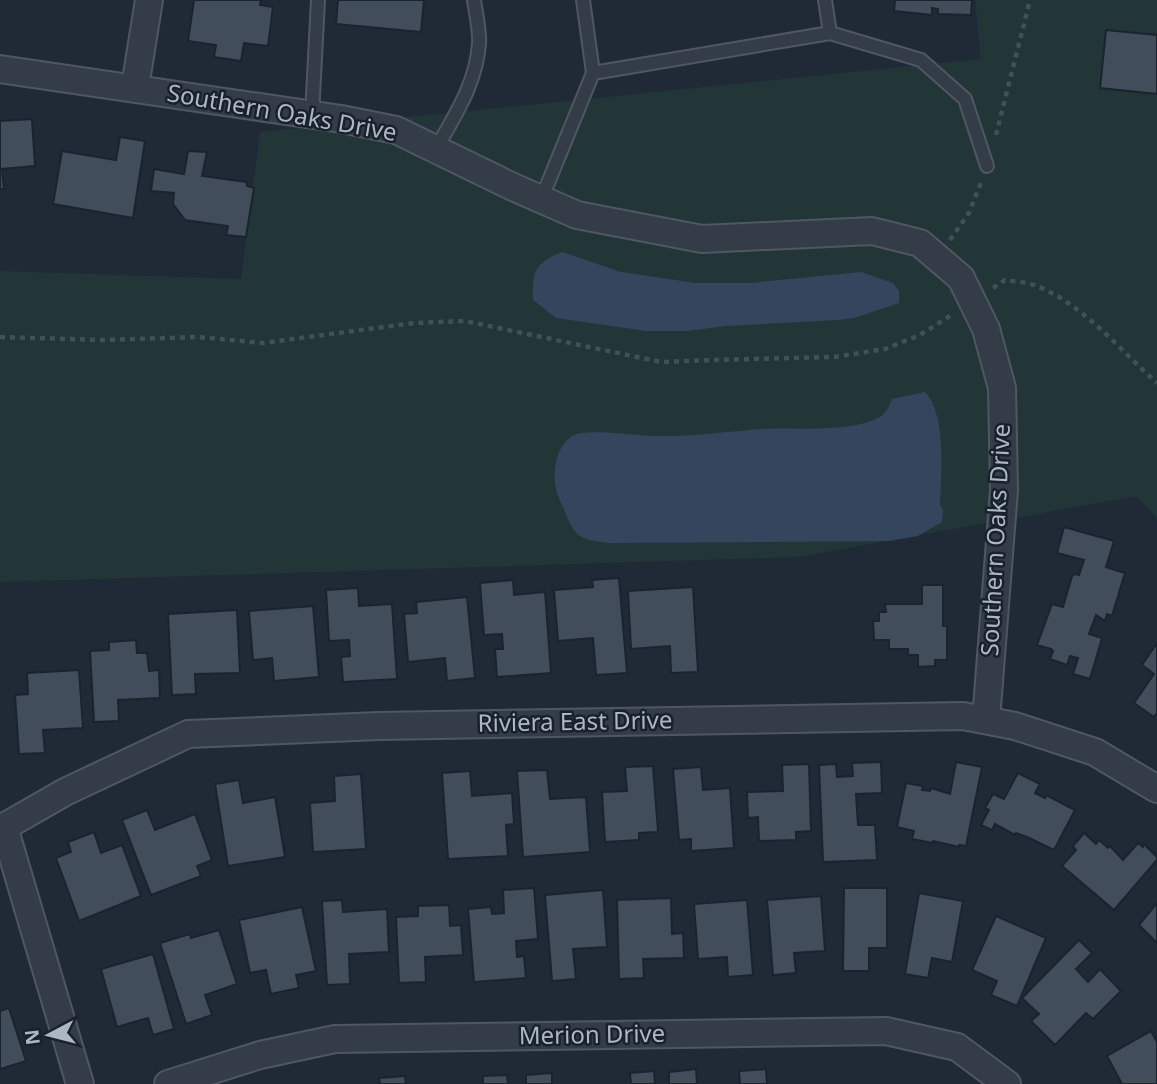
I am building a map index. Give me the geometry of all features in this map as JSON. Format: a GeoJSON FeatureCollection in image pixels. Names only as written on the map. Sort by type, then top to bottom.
{"type":"FeatureCollection","features":[{"type":"Feature","properties":{"kind":"street"},"geometry":{"type":"LineString","coordinates":[[135,88],[149,0]]}},
{"type":"Feature","properties":{"kind":"street","name":"Southern Oaks Drive"},"geometry":{"type":"LineString","coordinates":[[0,69],[396,130],[577,215],[702,239],[872,231],[920,243],[961,278],[986,329],[1002,388],[1004,490],[986,720]]}},
{"type":"Feature","properties":{"kind":"street","name":"Riviera East Drive"},"geometry":{"type":"LineString","coordinates":[[2,827],[65,792],[188,734],[379,726],[962,716],[1015,726],[1095,752],[1157,789]]}},
{"type":"Feature","properties":{"kind":"street"},"geometry":{"type":"LineString","coordinates":[[2,827],[80,1084]]}},
{"type":"Feature","properties":{"kind":"street","name":"Merion Drive"},"geometry":{"type":"LineString","coordinates":[[168,1084],[260,1055],[335,1039],[886,1031],[957,1047],[1007,1084]]}},
{"type":"Feature","properties":{"kind":"lane"},"geometry":{"type":"LineString","coordinates":[[312,115],[318,0]]}},
{"type":"Feature","properties":{"kind":"lane"},"geometry":{"type":"LineString","coordinates":[[436,149],[467,96],[475,71],[480,41],[474,0]]}},
{"type":"Feature","properties":{"kind":"lane"},"geometry":{"type":"LineString","coordinates":[[541,200],[593,74],[583,0]]}},
{"type":"Feature","properties":{"kind":"lane"},"geometry":{"type":"LineString","coordinates":[[825,0],[830,33]]}},
{"type":"Feature","properties":{"kind":"lane"},"geometry":{"type":"LineString","coordinates":[[593,74],[830,33],[921,60],[965,99],[987,166]]}},
{"type":"Feature","properties":{"kind":"path"},"geometry":{"type":"LineString","coordinates":[[987,292],[1005,280],[1036,285],[1088,317],[1157,383]]}},
{"type":"Feature","properties":{"kind":"path"},"geometry":{"type":"LineString","coordinates":[[0,337],[102,340],[198,337],[263,343],[414,323],[465,321],[661,362],[834,357],[885,349],[920,335],[957,311]]}},
{"type":"Feature","properties":{"kind":"green space"},"geometry":{"type":"Polygon","coordinates":[[[975,0],[1157,0],[1157,518],[1136,496],[798,557],[0,582],[0,271],[241,279],[260,132],[981,59],[975,0]]]}},
{"type":"Feature","properties":{"kind":"water"},"geometry":{"type":"Polygon","coordinates":[[[562,252],[621,272],[696,283],[750,283],[861,272],[893,283],[899,291],[899,303],[854,318],[687,331],[646,331],[556,318],[533,300],[533,282],[541,264],[562,252]]]}},
{"type":"Feature","properties":{"kind":"water"},"geometry":{"type":"Polygon","coordinates":[[[925,392],[932,402],[940,430],[940,504],[943,511],[942,522],[918,536],[889,541],[600,542],[585,539],[575,532],[556,490],[555,470],[558,455],[565,442],[577,434],[605,432],[671,436],[850,426],[879,417],[886,411],[892,399],[925,392]]]}},
{"type":"Feature","properties":{"kind":"building"},"geometry":{"type":"Polygon","coordinates":[[[194,0],[261,0],[260,5],[273,7],[268,46],[244,43],[241,61],[214,57],[216,45],[188,41],[194,0]]]}},
{"type":"Feature","properties":{"kind":"building"},"geometry":{"type":"Polygon","coordinates":[[[338,0],[424,0],[421,32],[336,24],[338,0]]]}},
{"type":"Feature","properties":{"kind":"building"},"geometry":{"type":"Polygon","coordinates":[[[895,0],[972,0],[971,15],[938,14],[938,9],[932,8],[932,15],[894,11],[895,0]]]}},
{"type":"Feature","properties":{"kind":"building"},"geometry":{"type":"Polygon","coordinates":[[[1106,30],[1157,35],[1157,94],[1100,88],[1106,30]]]}},
{"type":"Feature","properties":{"kind":"building"},"geometry":{"type":"Polygon","coordinates":[[[32,119],[35,166],[2,169],[4,189],[0,189],[0,121],[32,119]]]}},
{"type":"Feature","properties":{"kind":"building"},"geometry":{"type":"Polygon","coordinates":[[[120,137],[145,141],[133,218],[53,204],[62,151],[116,160],[120,137]]]}},
{"type":"Feature","properties":{"kind":"building"},"geometry":{"type":"Polygon","coordinates":[[[188,151],[207,152],[202,176],[247,182],[247,186],[254,188],[246,237],[226,235],[228,226],[185,220],[173,204],[174,193],[151,191],[154,169],[184,174],[188,151]]]}},
{"type":"Feature","properties":{"kind":"building"},"geometry":{"type":"Polygon","coordinates":[[[1064,527],[1114,541],[1106,567],[1125,573],[1112,616],[1107,614],[1105,621],[1096,615],[1089,634],[1102,638],[1090,679],[1073,674],[1078,658],[1070,656],[1067,665],[1050,659],[1053,651],[1051,649],[1037,645],[1052,604],[1063,607],[1072,576],[1079,575],[1084,560],[1057,553],[1064,527]]]}},
{"type":"Feature","properties":{"kind":"building"},"geometry":{"type":"Polygon","coordinates":[[[619,578],[627,673],[596,675],[593,638],[558,641],[554,590],[593,587],[592,580],[619,578]]]}},
{"type":"Feature","properties":{"kind":"building"},"geometry":{"type":"Polygon","coordinates":[[[513,580],[514,595],[545,592],[551,673],[497,677],[495,649],[503,649],[502,634],[484,635],[480,583],[513,580]]]}},
{"type":"Feature","properties":{"kind":"building"},"geometry":{"type":"Polygon","coordinates":[[[922,585],[943,585],[943,626],[947,626],[947,660],[935,660],[935,666],[918,667],[918,655],[908,655],[908,649],[889,649],[889,640],[874,640],[873,621],[879,621],[879,612],[886,612],[885,604],[922,604],[922,585]]]}},
{"type":"Feature","properties":{"kind":"building"},"geometry":{"type":"Polygon","coordinates":[[[693,587],[698,672],[671,673],[670,646],[631,649],[628,591],[693,587]]]}},
{"type":"Feature","properties":{"kind":"building"},"geometry":{"type":"Polygon","coordinates":[[[358,588],[359,606],[392,604],[397,679],[343,682],[341,657],[350,656],[349,640],[329,641],[326,590],[358,588]]]}},
{"type":"Feature","properties":{"kind":"building"},"geometry":{"type":"Polygon","coordinates":[[[467,597],[475,678],[447,681],[445,658],[408,662],[404,614],[417,613],[416,602],[467,597]]]}},
{"type":"Feature","properties":{"kind":"building"},"geometry":{"type":"Polygon","coordinates":[[[313,606],[319,677],[274,681],[272,658],[253,660],[249,611],[313,606]]]}},
{"type":"Feature","properties":{"kind":"building"},"geometry":{"type":"Polygon","coordinates":[[[237,610],[240,673],[195,674],[196,694],[172,695],[168,614],[237,610]]]}},
{"type":"Feature","properties":{"kind":"building"},"geometry":{"type":"Polygon","coordinates":[[[136,640],[137,653],[147,653],[149,671],[159,670],[160,698],[118,700],[119,721],[94,722],[90,651],[109,650],[109,642],[136,640]]]}},
{"type":"Feature","properties":{"kind":"building"},"geometry":{"type":"Polygon","coordinates":[[[1157,643],[1157,713],[1154,717],[1134,703],[1154,674],[1142,665],[1157,643]]]}},
{"type":"Feature","properties":{"kind":"building"},"geometry":{"type":"Polygon","coordinates":[[[79,670],[83,728],[43,730],[45,753],[19,754],[15,695],[28,694],[27,673],[79,670]]]}},
{"type":"Feature","properties":{"kind":"building"},"geometry":{"type":"Polygon","coordinates":[[[881,762],[882,793],[856,794],[858,825],[875,825],[877,860],[823,862],[819,765],[836,764],[837,777],[853,776],[852,763],[881,762]]]}},
{"type":"Feature","properties":{"kind":"building"},"geometry":{"type":"Polygon","coordinates":[[[956,762],[982,767],[966,846],[912,839],[914,831],[897,827],[906,783],[923,786],[922,790],[930,791],[931,788],[950,794],[956,762]]]}},
{"type":"Feature","properties":{"kind":"building"},"geometry":{"type":"Polygon","coordinates":[[[809,764],[811,831],[796,832],[796,840],[759,841],[758,817],[748,818],[747,792],[783,791],[782,765],[809,764]]]}},
{"type":"Feature","properties":{"kind":"building"},"geometry":{"type":"Polygon","coordinates":[[[653,766],[658,832],[639,833],[639,840],[605,842],[602,792],[627,791],[625,767],[653,766]]]}},
{"type":"Feature","properties":{"kind":"building"},"geometry":{"type":"Polygon","coordinates":[[[701,767],[703,790],[730,788],[734,848],[691,851],[691,839],[679,840],[673,769],[701,767]]]}},
{"type":"Feature","properties":{"kind":"building"},"geometry":{"type":"Polygon","coordinates":[[[547,770],[550,799],[586,797],[590,852],[523,857],[517,771],[547,770]]]}},
{"type":"Feature","properties":{"kind":"building"},"geometry":{"type":"Polygon","coordinates":[[[470,771],[472,796],[512,793],[514,824],[506,825],[508,856],[448,859],[442,773],[470,771]]]}},
{"type":"Feature","properties":{"kind":"building"},"geometry":{"type":"Polygon","coordinates":[[[1018,773],[1040,784],[1035,793],[1045,798],[1046,795],[1075,810],[1054,850],[995,824],[992,830],[981,825],[989,810],[985,808],[993,794],[1004,799],[1018,773]]]}},
{"type":"Feature","properties":{"kind":"building"},"geometry":{"type":"Polygon","coordinates":[[[361,774],[366,849],[313,852],[310,803],[335,801],[334,776],[361,774]]]}},
{"type":"Feature","properties":{"kind":"building"},"geometry":{"type":"Polygon","coordinates":[[[239,780],[243,803],[275,797],[285,857],[228,866],[215,784],[239,780]]]}},
{"type":"Feature","properties":{"kind":"building"},"geometry":{"type":"Polygon","coordinates":[[[147,810],[155,830],[195,814],[212,860],[197,866],[201,876],[151,895],[122,820],[147,810]]]}},
{"type":"Feature","properties":{"kind":"building"},"geometry":{"type":"Polygon","coordinates":[[[94,832],[101,853],[122,845],[141,896],[79,921],[56,858],[71,852],[68,842],[94,832]]]}},
{"type":"Feature","properties":{"kind":"building"},"geometry":{"type":"Polygon","coordinates":[[[1084,833],[1096,844],[1099,840],[1108,848],[1110,846],[1123,860],[1138,843],[1143,847],[1144,844],[1157,857],[1114,910],[1062,866],[1076,850],[1073,846],[1084,833]]]}},
{"type":"Feature","properties":{"kind":"building"},"geometry":{"type":"Polygon","coordinates":[[[534,888],[538,939],[516,941],[517,957],[524,956],[526,978],[474,982],[468,909],[491,907],[492,914],[504,913],[503,890],[534,888]]]}},
{"type":"Feature","properties":{"kind":"building"},"geometry":{"type":"Polygon","coordinates":[[[844,888],[887,888],[887,948],[869,948],[869,971],[843,971],[844,888]]]}},
{"type":"Feature","properties":{"kind":"building"},"geometry":{"type":"Polygon","coordinates":[[[603,890],[607,947],[573,949],[576,979],[552,981],[545,895],[603,890]]]}},
{"type":"Feature","properties":{"kind":"building"},"geometry":{"type":"Polygon","coordinates":[[[919,893],[963,901],[952,962],[932,958],[928,978],[905,974],[919,893]]]}},
{"type":"Feature","properties":{"kind":"building"},"geometry":{"type":"Polygon","coordinates":[[[821,896],[825,951],[794,953],[796,973],[773,975],[767,900],[821,896]]]}},
{"type":"Feature","properties":{"kind":"building"},"geometry":{"type":"Polygon","coordinates":[[[671,898],[672,934],[683,933],[684,958],[643,959],[644,978],[619,979],[617,900],[671,898]]]}},
{"type":"Feature","properties":{"kind":"building"},"geometry":{"type":"Polygon","coordinates":[[[342,900],[343,912],[387,909],[389,952],[349,954],[350,984],[327,985],[322,901],[342,900]]]}},
{"type":"Feature","properties":{"kind":"building"},"geometry":{"type":"Polygon","coordinates":[[[747,900],[753,975],[728,977],[727,957],[698,959],[694,904],[747,900]]]}},
{"type":"Feature","properties":{"kind":"building"},"geometry":{"type":"Polygon","coordinates":[[[1157,903],[1157,943],[1139,925],[1157,903]]]}},
{"type":"Feature","properties":{"kind":"building"},"geometry":{"type":"Polygon","coordinates":[[[449,905],[450,926],[461,925],[463,955],[425,957],[426,982],[399,983],[396,917],[418,916],[418,906],[449,905]]]}},
{"type":"Feature","properties":{"kind":"building"},"geometry":{"type":"Polygon","coordinates":[[[302,907],[316,971],[296,975],[299,988],[271,994],[266,970],[250,973],[239,920],[302,907]]]}},
{"type":"Feature","properties":{"kind":"building"},"geometry":{"type":"Polygon","coordinates":[[[996,916],[1046,938],[1017,1006],[991,995],[997,981],[972,970],[996,916]]]}},
{"type":"Feature","properties":{"kind":"building"},"geometry":{"type":"Polygon","coordinates":[[[219,930],[237,984],[205,995],[212,1015],[186,1024],[160,943],[190,934],[191,938],[219,930]]]}},
{"type":"Feature","properties":{"kind":"building"},"geometry":{"type":"Polygon","coordinates":[[[1079,940],[1092,953],[1076,969],[1088,982],[1100,969],[1121,991],[1093,1019],[1086,1013],[1055,1045],[1031,1021],[1039,1014],[1022,998],[1079,940]]]}},
{"type":"Feature","properties":{"kind":"building"},"geometry":{"type":"Polygon","coordinates":[[[153,954],[174,1029],[153,1035],[148,1018],[117,1027],[101,969],[153,954]]]}},
{"type":"Feature","properties":{"kind":"building"},"geometry":{"type":"Polygon","coordinates":[[[9,1008],[26,1061],[0,1069],[0,1011],[9,1008]]]}},
{"type":"Feature","properties":{"kind":"building"},"geometry":{"type":"Polygon","coordinates":[[[1151,1031],[1157,1042],[1157,1084],[1122,1084],[1107,1056],[1151,1031]]]}},
{"type":"Feature","properties":{"kind":"building"},"geometry":{"type":"Polygon","coordinates":[[[696,1069],[697,1084],[669,1084],[669,1072],[696,1069]]]}},
{"type":"Feature","properties":{"kind":"building"},"geometry":{"type":"Polygon","coordinates":[[[766,1069],[767,1084],[740,1084],[739,1071],[766,1069]]]}},
{"type":"Feature","properties":{"kind":"building"},"geometry":{"type":"Polygon","coordinates":[[[654,1071],[655,1084],[631,1084],[630,1073],[654,1071]]]}},
{"type":"Feature","properties":{"kind":"building"},"geometry":{"type":"Polygon","coordinates":[[[552,1073],[552,1084],[526,1084],[526,1075],[552,1073]]]}},
{"type":"Feature","properties":{"kind":"building"},"geometry":{"type":"Polygon","coordinates":[[[507,1075],[508,1084],[483,1084],[483,1076],[507,1075]]]}},
{"type":"Feature","properties":{"kind":"building"},"geometry":{"type":"Polygon","coordinates":[[[405,1076],[406,1084],[380,1084],[379,1078],[405,1076]]]}}]}
